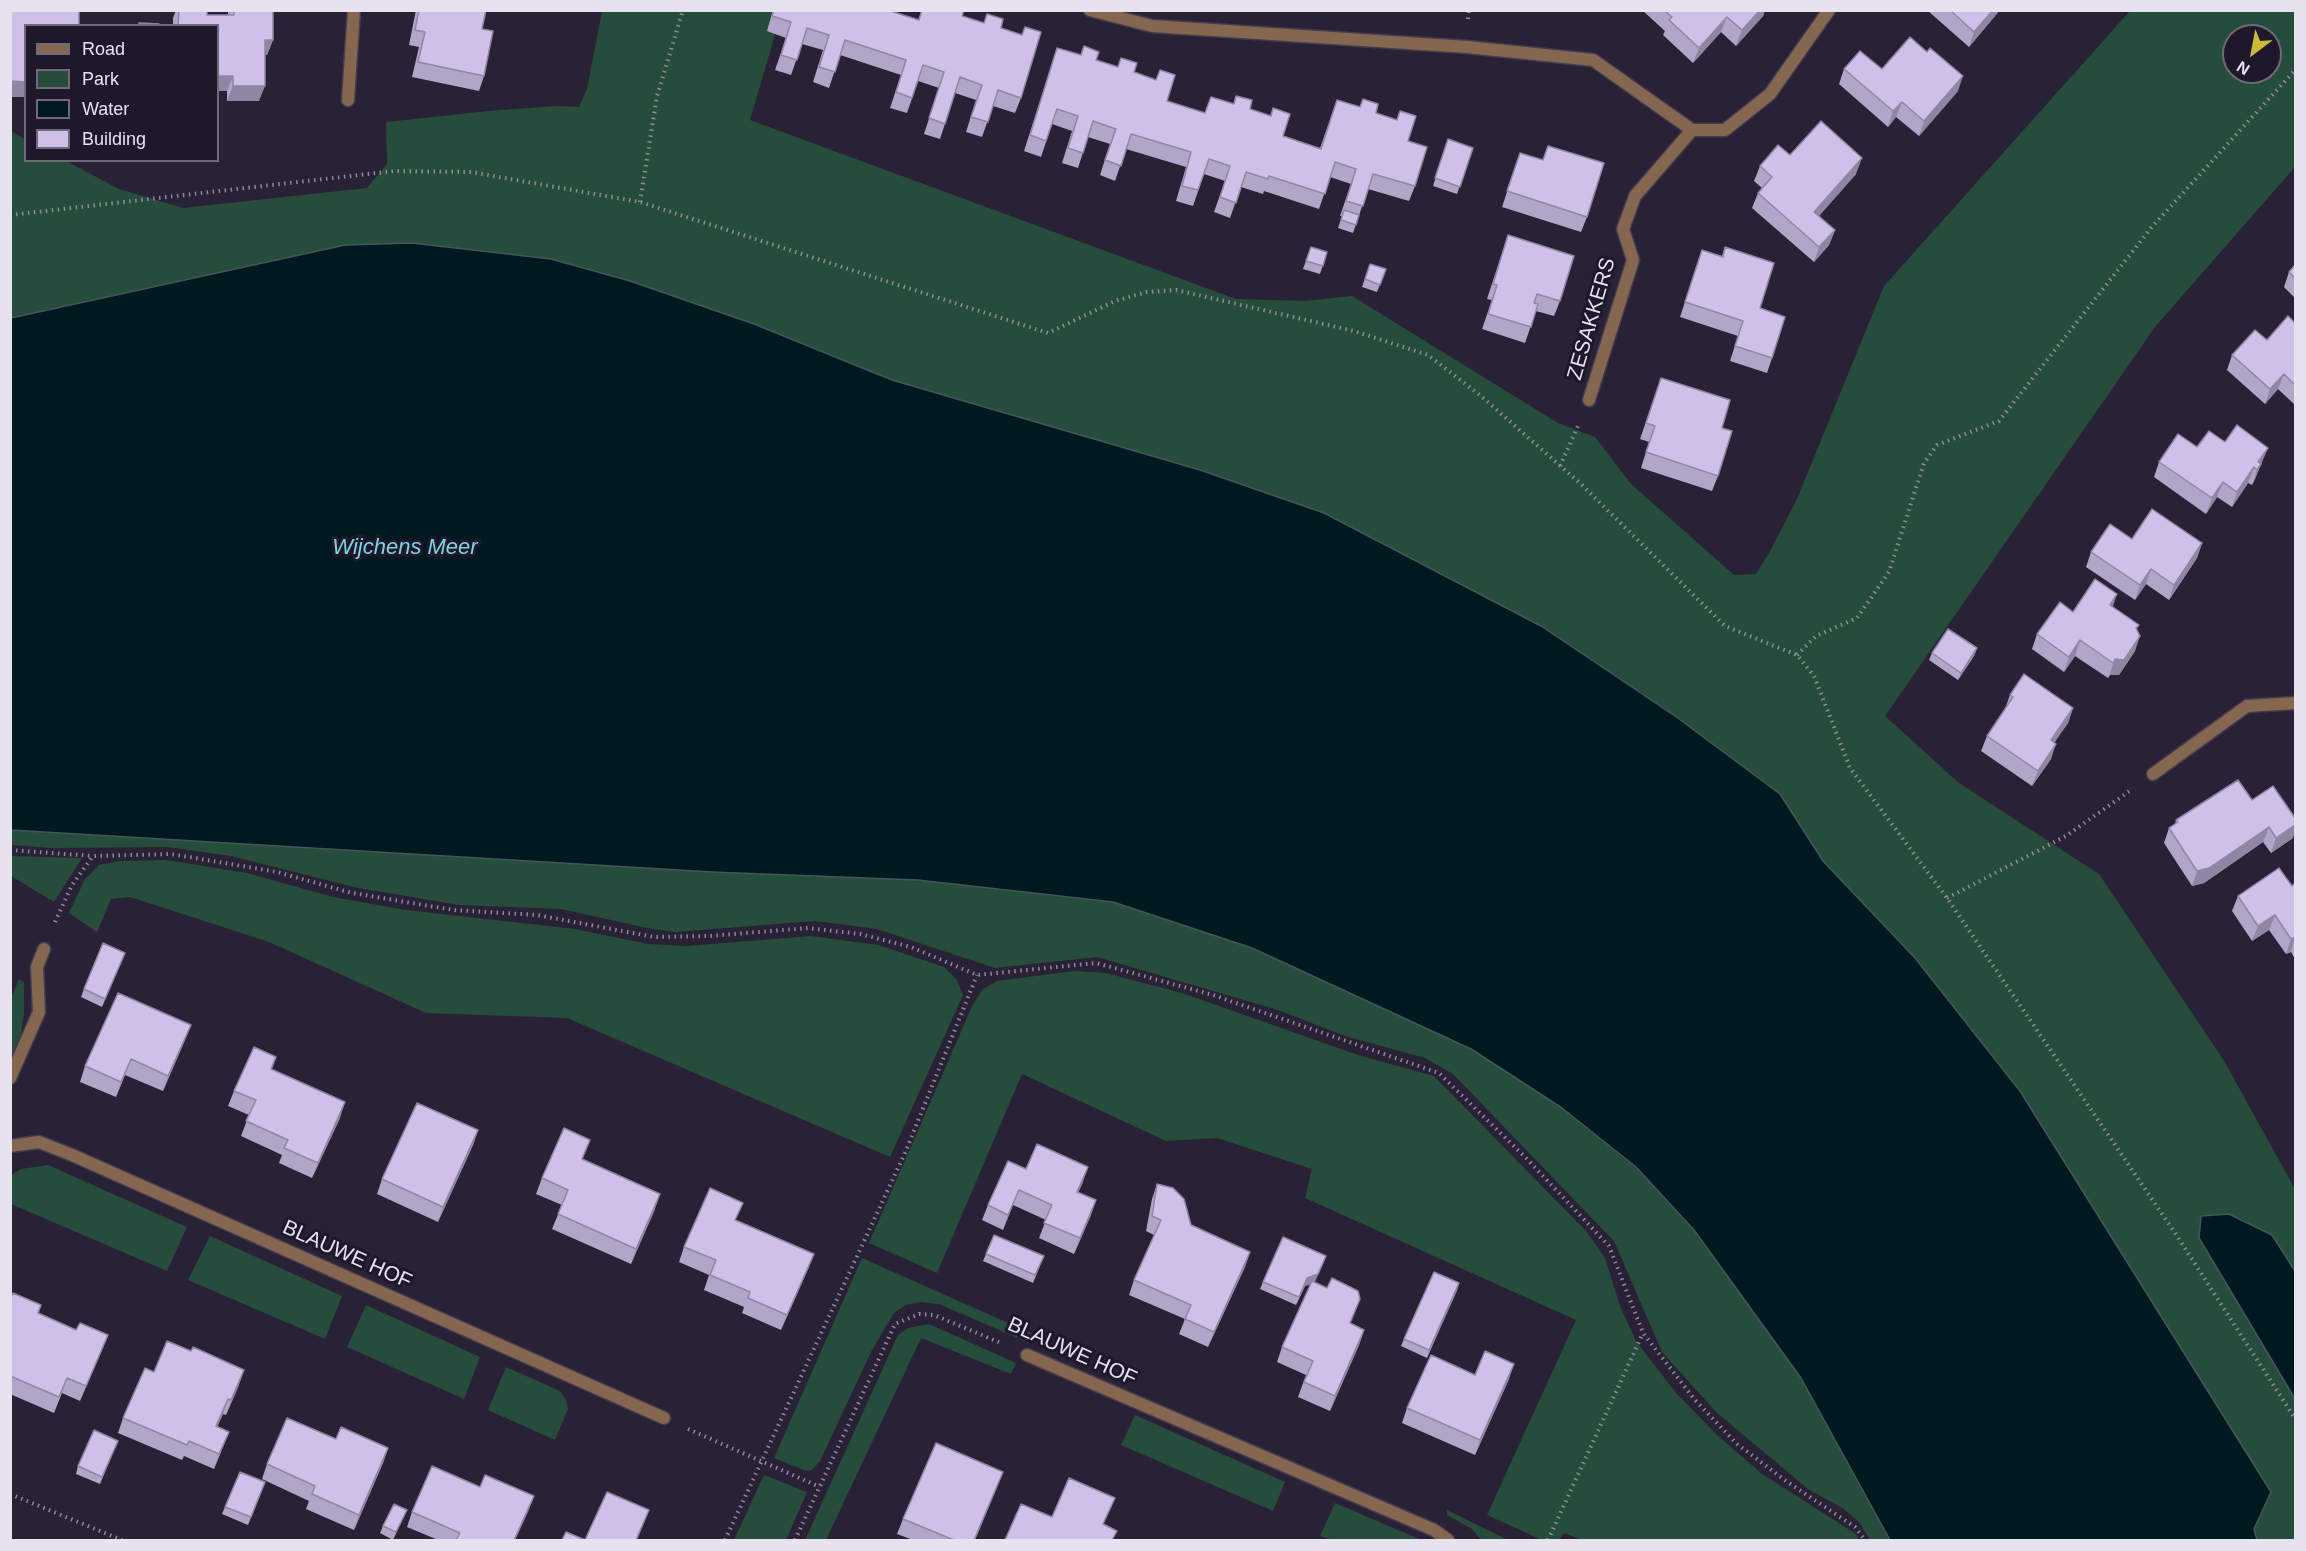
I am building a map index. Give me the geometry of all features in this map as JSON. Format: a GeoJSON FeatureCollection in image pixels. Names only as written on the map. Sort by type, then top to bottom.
{"type":"FeatureCollection","features":[{"type":"Feature","properties":{"kind":"street"},"geometry":{"type":"LineString","coordinates":[[348,100],[354,10]]}},
{"type":"Feature","properties":{"kind":"street"},"geometry":{"type":"LineString","coordinates":[[1090,10],[1152,26],[1467,47],[1593,60],[1692,130],[1725,130],[1770,94],[1829,10]]}},
{"type":"Feature","properties":{"kind":"street","name":"ZESAKKERS"},"geometry":{"type":"LineString","coordinates":[[1589,400],[1633,260],[1623,229],[1635,196],[1692,130]]}},
{"type":"Feature","properties":{"kind":"street"},"geometry":{"type":"LineString","coordinates":[[2153,774],[2247,706],[2295,703]]}},
{"type":"Feature","properties":{"kind":"street"},"geometry":{"type":"LineString","coordinates":[[10,1078],[39,1012],[37,967],[44,949]]}},
{"type":"Feature","properties":{"kind":"street","name":"BLAUWE HOF"},"geometry":{"type":"LineString","coordinates":[[10,1146],[39,1142],[72,1155],[664,1418]]}},
{"type":"Feature","properties":{"kind":"street","name":"BLAUWE HOF"},"geometry":{"type":"LineString","coordinates":[[1027,1355],[1434,1530],[1448,1540]]}},
{"type":"Feature","properties":{"kind":"path"},"geometry":{"type":"LineString","coordinates":[[639,202],[657,96],[683,10]]}},
{"type":"Feature","properties":{"kind":"path"},"geometry":{"type":"LineString","coordinates":[[1797,655],[1816,636],[1857,618],[1889,572],[1924,463],[1937,445],[1999,421],[2151,228],[2295,69]]}},
{"type":"Feature","properties":{"kind":"path"},"geometry":{"type":"LineString","coordinates":[[10,215],[394,171],[471,172],[639,202],[1048,333],[1115,302],[1147,292],[1176,290],[1354,331],[1428,355],[1481,396],[1560,466],[1725,626],[1797,655],[1814,676],[1850,768],[1947,898],[2171,1227],[2295,1420]]}},
{"type":"Feature","properties":{"kind":"path"},"geometry":{"type":"LineString","coordinates":[[1560,466],[1589,400]]}},
{"type":"Feature","properties":{"kind":"path"},"geometry":{"type":"LineString","coordinates":[[1947,898],[2066,836],[2153,774]]}},
{"type":"Feature","properties":{"kind":"path"},"geometry":{"type":"LineString","coordinates":[[10,850],[93,856],[171,854],[277,872],[352,894],[454,910],[537,915],[654,937],[709,936],[808,928],[860,934],[911,947],[977,975],[1096,963],[1213,995],[1439,1073],[1526,1158],[1609,1246],[1642,1333],[1695,1400],[1737,1444],[1786,1481],[1855,1527],[1865,1540]]}},
{"type":"Feature","properties":{"kind":"path"},"geometry":{"type":"LineString","coordinates":[[44,949],[72,885],[93,856]]}},
{"type":"Feature","properties":{"kind":"path"},"geometry":{"type":"LineString","coordinates":[[725,1540],[764,1463],[905,1153],[977,975]]}},
{"type":"Feature","properties":{"kind":"path","name":"BLAUWE HOF"},"geometry":{"type":"LineString","coordinates":[[795,1540],[895,1324],[919,1314],[934,1315],[1027,1355]]}},
{"type":"Feature","properties":{"kind":"path"},"geometry":{"type":"LineString","coordinates":[[1548,1540],[1642,1333]]}},
{"type":"Feature","properties":{"kind":"path"},"geometry":{"type":"LineString","coordinates":[[664,1418],[819,1487]]}},
{"type":"Feature","properties":{"kind":"path"},"geometry":{"type":"LineString","coordinates":[[10,1494],[122,1540]]}},
{"type":"Feature","properties":{"kind":"green space"},"geometry":{"type":"Polygon","coordinates":[[[602,11],[782,11],[750,120],[1236,299],[1304,301],[1352,296],[1558,423],[1595,437],[1631,484],[1734,575],[1756,574],[1797,499],[1884,286],[2130,11],[2295,11],[2295,167],[2155,327],[1885,716],[1959,783],[2099,874],[2223,1059],[2295,1189],[2295,1271],[2272,1235],[2199,1238],[2295,1399],[2295,1540],[2257,1540],[2254,1529],[2271,1492],[2020,1091],[1915,958],[1823,861],[1780,794],[1675,716],[1541,626],[1260,493],[1200,470],[892,380],[754,324],[551,259],[412,243],[345,245],[11,318],[11,131],[24,138],[24,162],[68,162],[119,189],[183,208],[367,188],[387,164],[386,122],[556,106],[579,107],[587,89],[602,11]]]}},
{"type":"Feature","properties":{"kind":"green space"},"geometry":{"type":"Polygon","coordinates":[[[10,830],[712,872],[918,880],[1113,902],[1252,948],[1471,1049],[1562,1108],[1636,1167],[1694,1230],[1801,1378],[1890,1540],[1870,1540],[1859,1522],[1844,1509],[1808,1489],[1717,1413],[1662,1352],[1614,1241],[1453,1074],[1425,1058],[1345,1036],[1278,1010],[1097,957],[995,968],[877,929],[815,921],[676,932],[561,909],[459,905],[358,888],[231,856],[167,847],[52,848],[11,845],[10,830]]]}},
{"type":"Feature","properties":{"kind":"green space"},"geometry":{"type":"Polygon","coordinates":[[[11,856],[82,858],[54,902],[11,876],[11,856]]]}},
{"type":"Feature","properties":{"kind":"green space"},"geometry":{"type":"Polygon","coordinates":[[[167,860],[247,873],[333,897],[406,910],[575,929],[648,944],[687,946],[811,936],[878,945],[944,967],[957,980],[963,995],[890,1157],[567,1018],[426,1013],[269,942],[130,897],[111,899],[97,932],[69,913],[85,879],[99,865],[121,861],[167,860]]]}},
{"type":"Feature","properties":{"kind":"green space"},"geometry":{"type":"Polygon","coordinates":[[[1074,971],[1106,973],[1182,993],[1358,1055],[1434,1076],[1586,1231],[1605,1258],[1620,1306],[1636,1341],[1676,1393],[1717,1435],[1762,1474],[1856,1534],[1859,1540],[1582,1540],[1564,1533],[1559,1540],[1542,1540],[1487,1515],[1576,1320],[1305,1198],[1312,1169],[1217,1138],[1166,1141],[1022,1074],[937,1273],[869,1243],[973,1004],[983,989],[997,981],[1074,971]]]}},
{"type":"Feature","properties":{"kind":"green space"},"geometry":{"type":"Polygon","coordinates":[[[19,979],[24,982],[24,1013],[21,1035],[11,1059],[11,998],[19,979]]]}},
{"type":"Feature","properties":{"kind":"green space"},"geometry":{"type":"Polygon","coordinates":[[[48,1165],[187,1227],[167,1271],[11,1204],[11,1175],[21,1169],[48,1165]]]}},
{"type":"Feature","properties":{"kind":"green space"},"geometry":{"type":"Polygon","coordinates":[[[210,1236],[342,1296],[325,1339],[188,1280],[210,1236]]]}},
{"type":"Feature","properties":{"kind":"green space"},"geometry":{"type":"Polygon","coordinates":[[[862,1258],[1033,1334],[1029,1343],[939,1304],[920,1302],[906,1305],[894,1313],[872,1350],[820,1461],[812,1470],[806,1471],[774,1458],[862,1258]]]}},
{"type":"Feature","properties":{"kind":"green space"},"geometry":{"type":"Polygon","coordinates":[[[366,1305],[480,1357],[464,1399],[347,1347],[366,1305]]]}},
{"type":"Feature","properties":{"kind":"green space"},"geometry":{"type":"Polygon","coordinates":[[[929,1324],[1016,1363],[1011,1374],[921,1338],[826,1540],[805,1540],[898,1335],[908,1328],[929,1324]]]}},
{"type":"Feature","properties":{"kind":"green space"},"geometry":{"type":"Polygon","coordinates":[[[506,1367],[560,1391],[566,1400],[568,1409],[555,1440],[488,1410],[506,1367]]]}},
{"type":"Feature","properties":{"kind":"green space"},"geometry":{"type":"Polygon","coordinates":[[[1135,1415],[1285,1482],[1273,1511],[1121,1445],[1135,1415]]]}},
{"type":"Feature","properties":{"kind":"green space"},"geometry":{"type":"Polygon","coordinates":[[[764,1475],[807,1492],[786,1540],[734,1540],[764,1475]]]}},
{"type":"Feature","properties":{"kind":"green space"},"geometry":{"type":"Polygon","coordinates":[[[1335,1503],[1421,1540],[1332,1540],[1320,1536],[1335,1503]]]}},
{"type":"Feature","properties":{"kind":"green space"},"geometry":{"type":"Polygon","coordinates":[[[1447,1510],[1508,1540],[1481,1540],[1472,1529],[1447,1515],[1447,1510]]]}},
{"type":"Feature","properties":{"kind":"water","name":"Wijchens Meer"},"geometry":{"type":"Polygon","coordinates":[[[412,243],[551,259],[630,281],[754,324],[892,380],[1200,470],[1324,513],[1541,626],[1675,716],[1780,794],[1823,861],[1915,958],[2020,1091],[2271,1492],[2254,1529],[2257,1540],[1890,1540],[1801,1378],[1694,1230],[1636,1167],[1562,1108],[1471,1049],[1252,948],[1113,902],[918,880],[712,872],[11,830],[11,318],[345,245],[412,243]]]}},
{"type":"Feature","properties":{"kind":"water"},"geometry":{"type":"Polygon","coordinates":[[[2229,1214],[2272,1235],[2295,1271],[2295,1399],[2199,1238],[2201,1216],[2229,1214]]]}},
{"type":"Feature","properties":{"kind":"building"},"geometry":{"type":"Polygon","coordinates":[[[10,10],[79,11],[79,24],[24,24],[24,82],[10,81],[10,10]]]}},
{"type":"Feature","properties":{"kind":"building"},"geometry":{"type":"Polygon","coordinates":[[[179,10],[207,10],[207,15],[234,15],[234,10],[273,10],[273,40],[265,40],[265,86],[233,86],[233,76],[219,76],[219,24],[178,24],[179,10]]]}},
{"type":"Feature","properties":{"kind":"building"},"geometry":{"type":"Polygon","coordinates":[[[419,10],[486,10],[482,29],[493,31],[484,76],[418,62],[425,32],[415,30],[419,10]]]}},
{"type":"Feature","properties":{"kind":"building"},"geometry":{"type":"Polygon","coordinates":[[[774,10],[887,10],[919,20],[922,10],[964,10],[962,16],[984,23],[987,14],[1003,19],[1001,28],[1022,35],[1025,27],[1041,32],[1021,98],[998,90],[988,122],[971,117],[982,85],[960,77],[945,124],[929,118],[944,72],[923,65],[912,98],[896,92],[906,60],[845,40],[835,72],[819,67],[829,35],[807,28],[797,60],[781,55],[791,22],[772,16],[774,10]]]}},
{"type":"Feature","properties":{"kind":"building"},"geometry":{"type":"Polygon","coordinates":[[[1664,10],[1760,10],[1742,30],[1727,17],[1699,48],[1669,20],[1672,17],[1664,10]]]}},
{"type":"Feature","properties":{"kind":"building"},"geometry":{"type":"Polygon","coordinates":[[[1950,10],[1993,10],[1974,32],[1950,10]]]}},
{"type":"Feature","properties":{"kind":"building"},"geometry":{"type":"Polygon","coordinates":[[[1910,37],[1927,52],[1930,48],[1963,76],[1924,121],[1902,102],[1893,111],[1844,69],[1860,51],[1882,69],[1910,37]]]}},
{"type":"Feature","properties":{"kind":"building"},"geometry":{"type":"Polygon","coordinates":[[[1084,46],[1099,52],[1096,60],[1118,67],[1121,58],[1137,63],[1134,72],[1156,80],[1160,70],[1175,75],[1167,101],[1205,113],[1211,97],[1234,104],[1236,96],[1252,100],[1250,109],[1271,116],[1273,108],[1290,114],[1283,136],[1321,149],[1337,100],[1360,107],[1363,99],[1378,104],[1376,113],[1397,120],[1400,111],[1416,116],[1408,141],[1427,147],[1415,186],[1373,174],[1363,206],[1346,201],[1356,169],[1335,162],[1325,194],[1269,176],[1268,179],[1246,172],[1236,203],[1220,197],[1230,166],[1209,159],[1198,190],[1182,186],[1191,152],[1131,134],[1121,166],[1105,160],[1116,129],[1093,121],[1083,153],[1068,148],[1078,116],[1057,109],[1046,141],[1030,135],[1057,48],[1081,55],[1084,46]]]}},
{"type":"Feature","properties":{"kind":"building"},"geometry":{"type":"Polygon","coordinates":[[[1821,121],[1862,158],[1814,212],[1835,230],[1819,247],[1758,193],[1772,177],[1760,166],[1778,145],[1790,155],[1821,121]]]}},
{"type":"Feature","properties":{"kind":"building"},"geometry":{"type":"Polygon","coordinates":[[[1448,139],[1473,148],[1460,187],[1435,178],[1448,139]]]}},
{"type":"Feature","properties":{"kind":"building"},"geometry":{"type":"Polygon","coordinates":[[[1548,146],[1604,163],[1587,217],[1507,191],[1520,153],[1543,160],[1548,146]]]}},
{"type":"Feature","properties":{"kind":"building"},"geometry":{"type":"Polygon","coordinates":[[[1344,210],[1359,215],[1356,225],[1341,220],[1344,210]]]}},
{"type":"Feature","properties":{"kind":"building"},"geometry":{"type":"Polygon","coordinates":[[[1508,235],[1574,256],[1560,301],[1537,294],[1534,303],[1538,304],[1531,327],[1488,314],[1497,285],[1493,284],[1508,235]]]}},
{"type":"Feature","properties":{"kind":"building"},"geometry":{"type":"Polygon","coordinates":[[[1311,247],[1327,252],[1323,266],[1306,261],[1311,247]]]}},
{"type":"Feature","properties":{"kind":"building"},"geometry":{"type":"Polygon","coordinates":[[[1725,247],[1774,263],[1760,308],[1785,317],[1772,358],[1735,346],[1743,321],[1685,302],[1702,250],[1723,257],[1725,247]]]}},
{"type":"Feature","properties":{"kind":"building"},"geometry":{"type":"Polygon","coordinates":[[[1370,264],[1386,269],[1380,285],[1365,279],[1370,264]]]}},
{"type":"Feature","properties":{"kind":"building"},"geometry":{"type":"Polygon","coordinates":[[[2295,265],[2295,278],[2289,272],[2295,265]]]}},
{"type":"Feature","properties":{"kind":"building"},"geometry":{"type":"Polygon","coordinates":[[[2288,316],[2295,323],[2295,385],[2284,374],[2270,389],[2232,355],[2255,330],[2267,340],[2288,316]]]}},
{"type":"Feature","properties":{"kind":"building"},"geometry":{"type":"Polygon","coordinates":[[[1661,378],[1730,400],[1722,428],[1732,431],[1718,476],[1646,452],[1655,426],[1646,423],[1661,378]]]}},
{"type":"Feature","properties":{"kind":"building"},"geometry":{"type":"Polygon","coordinates":[[[2237,425],[2268,448],[2258,462],[2261,464],[2257,470],[2254,467],[2237,492],[2223,482],[2212,498],[2159,462],[2178,434],[2197,447],[2209,431],[2225,442],[2237,425]]]}},
{"type":"Feature","properties":{"kind":"building"},"geometry":{"type":"Polygon","coordinates":[[[2152,509],[2202,543],[2174,585],[2151,569],[2140,585],[2091,552],[2110,524],[2132,539],[2152,509]]]}},
{"type":"Feature","properties":{"kind":"building"},"geometry":{"type":"Polygon","coordinates":[[[2095,579],[2117,594],[2110,605],[2139,625],[2136,628],[2140,636],[2124,660],[2115,659],[2113,663],[2080,640],[2069,657],[2037,634],[2060,602],[2073,612],[2095,579]]]}},
{"type":"Feature","properties":{"kind":"building"},"geometry":{"type":"Polygon","coordinates":[[[1948,629],[1977,648],[1961,673],[1932,653],[1948,629]]]}},
{"type":"Feature","properties":{"kind":"building"},"geometry":{"type":"Polygon","coordinates":[[[2024,674],[2073,708],[2051,740],[2056,744],[2038,771],[1987,736],[2013,697],[2010,695],[2024,674]]]}},
{"type":"Feature","properties":{"kind":"building"},"geometry":{"type":"Polygon","coordinates":[[[2238,780],[2252,800],[2273,786],[2295,818],[2295,825],[2276,838],[2269,827],[2209,868],[2197,871],[2169,828],[2178,822],[2176,820],[2238,780]]]}},
{"type":"Feature","properties":{"kind":"building"},"geometry":{"type":"Polygon","coordinates":[[[2279,868],[2292,886],[2295,883],[2295,937],[2291,939],[2275,915],[2258,926],[2238,896],[2279,868]]]}},
{"type":"Feature","properties":{"kind":"building"},"geometry":{"type":"Polygon","coordinates":[[[103,943],[125,953],[105,999],[84,989],[103,943]]]}},
{"type":"Feature","properties":{"kind":"building"},"geometry":{"type":"Polygon","coordinates":[[[118,993],[191,1025],[168,1076],[131,1059],[121,1082],[85,1066],[118,993]]]}},
{"type":"Feature","properties":{"kind":"building"},"geometry":{"type":"Polygon","coordinates":[[[254,1047],[276,1057],[271,1069],[345,1102],[318,1163],[284,1148],[288,1140],[246,1121],[256,1100],[234,1091],[254,1047]]]}},
{"type":"Feature","properties":{"kind":"building"},"geometry":{"type":"Polygon","coordinates":[[[417,1103],[478,1130],[443,1207],[382,1179],[417,1103]]]}},
{"type":"Feature","properties":{"kind":"building"},"geometry":{"type":"Polygon","coordinates":[[[564,1128],[590,1140],[582,1159],[660,1194],[636,1249],[558,1214],[568,1190],[542,1178],[564,1128]]]}},
{"type":"Feature","properties":{"kind":"building"},"geometry":{"type":"Polygon","coordinates":[[[1037,1144],[1088,1167],[1077,1192],[1096,1200],[1080,1238],[1044,1223],[1052,1205],[1019,1190],[1008,1215],[988,1205],[1008,1161],[1026,1169],[1037,1144]]]}},
{"type":"Feature","properties":{"kind":"building"},"geometry":{"type":"Polygon","coordinates":[[[1157,1184],[1173,1188],[1184,1199],[1191,1225],[1250,1252],[1214,1332],[1185,1319],[1191,1305],[1134,1280],[1161,1220],[1152,1216],[1157,1184]]]}},
{"type":"Feature","properties":{"kind":"building"},"geometry":{"type":"Polygon","coordinates":[[[710,1188],[743,1203],[735,1220],[814,1254],[787,1315],[748,1298],[750,1292],[710,1275],[716,1260],[684,1247],[710,1188]]]}},
{"type":"Feature","properties":{"kind":"building"},"geometry":{"type":"Polygon","coordinates":[[[994,1235],[1044,1256],[1035,1275],[986,1254],[994,1235]]]}},
{"type":"Feature","properties":{"kind":"building"},"geometry":{"type":"Polygon","coordinates":[[[1283,1237],[1326,1256],[1318,1274],[1307,1278],[1299,1297],[1263,1282],[1283,1237]]]}},
{"type":"Feature","properties":{"kind":"building"},"geometry":{"type":"Polygon","coordinates":[[[1434,1272],[1459,1283],[1429,1350],[1404,1339],[1434,1272]]]}},
{"type":"Feature","properties":{"kind":"building"},"geometry":{"type":"Polygon","coordinates":[[[1332,1278],[1358,1291],[1360,1299],[1350,1323],[1364,1330],[1335,1396],[1304,1382],[1313,1361],[1282,1347],[1312,1281],[1327,1288],[1332,1278]]]}},
{"type":"Feature","properties":{"kind":"building"},"geometry":{"type":"Polygon","coordinates":[[[13,1293],[41,1305],[38,1313],[76,1330],[80,1323],[108,1335],[86,1386],[67,1378],[59,1397],[10,1376],[10,1299],[13,1293]]]}},
{"type":"Feature","properties":{"kind":"building"},"geometry":{"type":"Polygon","coordinates":[[[167,1341],[191,1351],[193,1347],[244,1370],[216,1426],[229,1432],[219,1454],[189,1441],[187,1445],[123,1418],[145,1368],[154,1372],[167,1341]]]}},
{"type":"Feature","properties":{"kind":"building"},"geometry":{"type":"Polygon","coordinates":[[[1485,1351],[1514,1364],[1480,1440],[1407,1408],[1431,1355],[1475,1375],[1485,1351]]]}},
{"type":"Feature","properties":{"kind":"building"},"geometry":{"type":"Polygon","coordinates":[[[287,1418],[336,1439],[341,1427],[388,1448],[359,1515],[312,1494],[315,1486],[267,1464],[287,1418]]]}},
{"type":"Feature","properties":{"kind":"building"},"geometry":{"type":"Polygon","coordinates":[[[94,1430],[118,1441],[102,1477],[78,1466],[94,1430]]]}},
{"type":"Feature","properties":{"kind":"building"},"geometry":{"type":"Polygon","coordinates":[[[936,1443],[1003,1472],[974,1540],[954,1540],[903,1519],[936,1443]]]}},
{"type":"Feature","properties":{"kind":"building"},"geometry":{"type":"Polygon","coordinates":[[[432,1466],[480,1487],[485,1475],[534,1496],[514,1540],[456,1540],[460,1533],[412,1512],[432,1466]]]}},
{"type":"Feature","properties":{"kind":"building"},"geometry":{"type":"Polygon","coordinates":[[[240,1472],[265,1482],[251,1517],[225,1507],[240,1472]]]}},
{"type":"Feature","properties":{"kind":"building"},"geometry":{"type":"Polygon","coordinates":[[[1069,1478],[1115,1498],[1103,1524],[1117,1531],[1112,1540],[1005,1540],[1021,1504],[1052,1517],[1069,1478]]]}},
{"type":"Feature","properties":{"kind":"building"},"geometry":{"type":"Polygon","coordinates":[[[607,1492],[649,1510],[636,1540],[585,1540],[607,1492]]]}},
{"type":"Feature","properties":{"kind":"building"},"geometry":{"type":"Polygon","coordinates":[[[394,1504],[407,1510],[396,1532],[383,1526],[394,1504]]]}},
{"type":"Feature","properties":{"kind":"building"},"geometry":{"type":"Polygon","coordinates":[[[566,1532],[585,1540],[562,1540],[566,1532]]]}}]}
